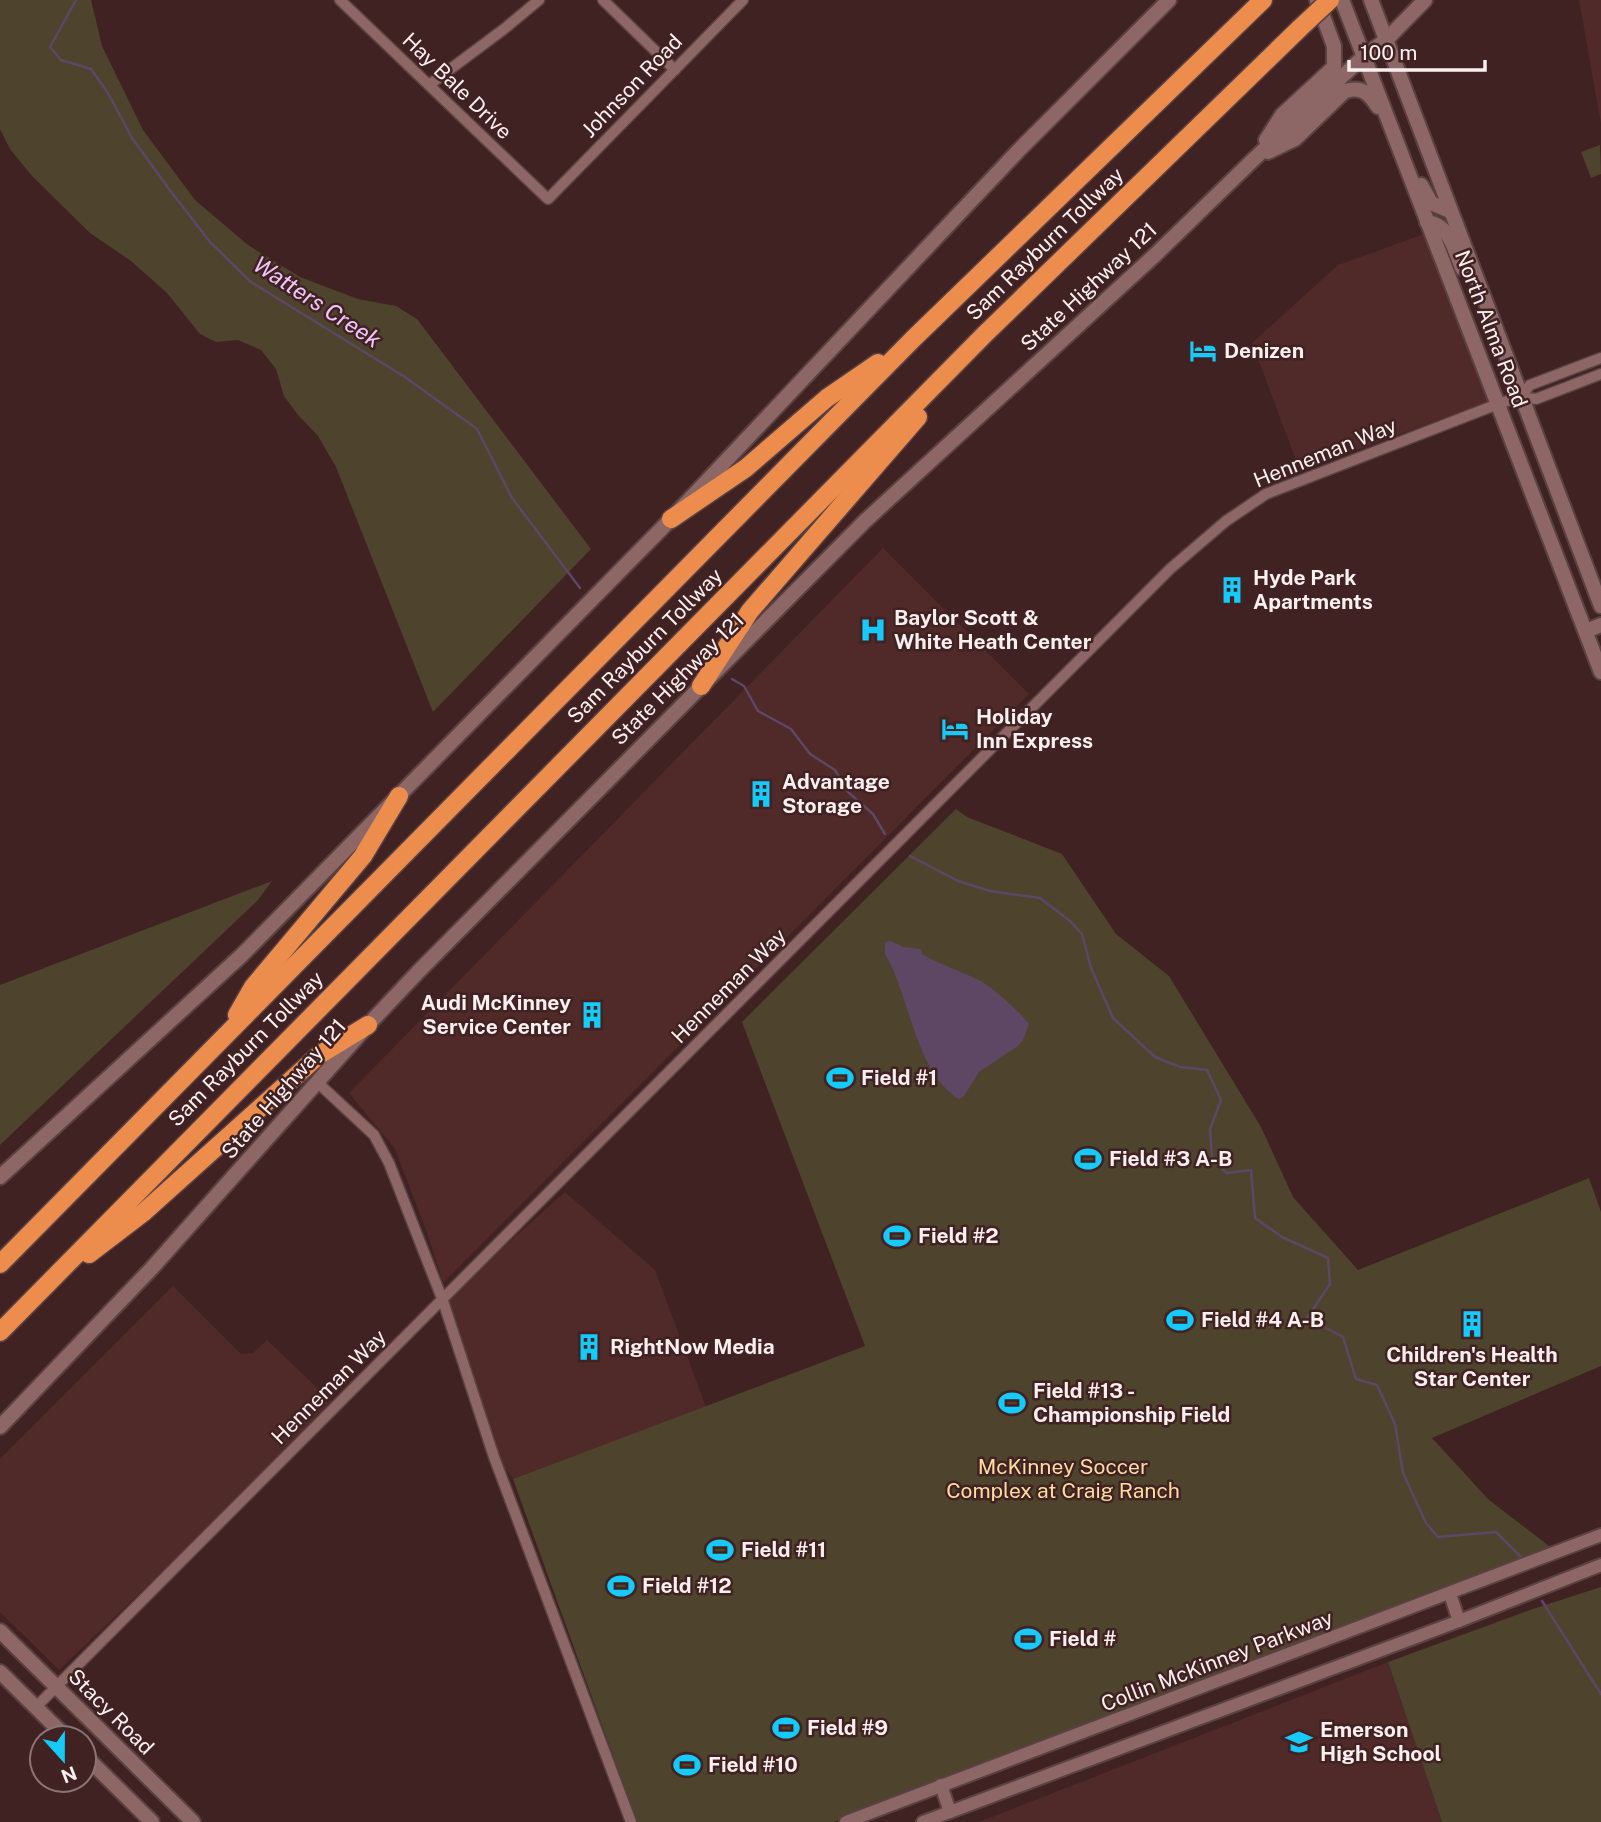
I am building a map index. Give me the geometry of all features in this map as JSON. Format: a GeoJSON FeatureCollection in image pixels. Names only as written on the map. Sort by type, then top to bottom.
{"type":"FeatureCollection","features":[{"type":"Feature","properties":{"kind":"highway","name":"Sam Rayburn Tollway"},"geometry":{"type":"LineString","coordinates":[[0,1264],[913,339],[1263,0]]}},
{"type":"Feature","properties":{"kind":"highway","name":"Sam Rayburn Tollway"},"geometry":{"type":"LineString","coordinates":[[0,1332],[985,334],[1330,0]]}},
{"type":"Feature","properties":{"kind":"highway"},"geometry":{"type":"LineString","coordinates":[[701,686],[750,611],[926,408],[985,334]]}},
{"type":"Feature","properties":{"kind":"highway"},"geometry":{"type":"LineString","coordinates":[[671,519],[746,468],[827,398],[913,339]]}},
{"type":"Feature","properties":{"kind":"highway"},"geometry":{"type":"LineString","coordinates":[[223,1039],[253,987],[363,856],[399,796]]}},
{"type":"Feature","properties":{"kind":"highway"},"geometry":{"type":"LineString","coordinates":[[37,1294],[144,1212],[319,1055],[368,1025]]}},
{"type":"Feature","properties":{"kind":"main road"},"geometry":{"type":"LineString","coordinates":[[0,1177],[242,955],[671,519],[1019,150],[1169,0]]}},
{"type":"Feature","properties":{"kind":"main road"},"geometry":{"type":"LineString","coordinates":[[1254,159],[1282,115],[1334,67],[1334,46],[1317,0]]}},
{"type":"Feature","properties":{"kind":"main road","name":"North Alma Road"},"geometry":{"type":"LineString","coordinates":[[1342,0],[1601,672]]}},
{"type":"Feature","properties":{"kind":"main road","name":"North Alma Road"},"geometry":{"type":"LineString","coordinates":[[1371,0],[1601,606]]}},
{"type":"Feature","properties":{"kind":"main road","name":"State Highway 121"},"geometry":{"type":"LineString","coordinates":[[0,1427],[152,1268],[368,1025],[865,521],[1156,255],[1254,159],[1363,57],[1386,40],[1425,0]]}},
{"type":"Feature","properties":{"kind":"main road"},"geometry":{"type":"LineString","coordinates":[[1254,159],[1295,139],[1345,92],[1355,89],[1370,94],[1388,120]]}},
{"type":"Feature","properties":{"kind":"main road"},"geometry":{"type":"LineString","coordinates":[[1406,167],[1416,174],[1431,203],[1450,211]]}},
{"type":"Feature","properties":{"kind":"main road"},"geometry":{"type":"LineString","coordinates":[[1427,222],[1441,225],[1449,235],[1463,272],[1482,295]]}},
{"type":"Feature","properties":{"kind":"main road"},"geometry":{"type":"LineString","coordinates":[[1586,631],[1601,625]]}},
{"type":"Feature","properties":{"kind":"main road","name":"Stacy Road"},"geometry":{"type":"LineString","coordinates":[[0,1631],[193,1822]]}},
{"type":"Feature","properties":{"kind":"main road"},"geometry":{"type":"LineString","coordinates":[[0,1672],[53,1724]]}},
{"type":"Feature","properties":{"kind":"main road"},"geometry":{"type":"LineString","coordinates":[[98,1769],[152,1822]]}},
{"type":"Feature","properties":{"kind":"street","name":"Hay Bale Drive"},"geometry":{"type":"LineString","coordinates":[[340,0],[548,199]]}},
{"type":"Feature","properties":{"kind":"street"},"geometry":{"type":"LineString","coordinates":[[429,85],[539,0]]}},
{"type":"Feature","properties":{"kind":"street"},"geometry":{"type":"LineString","coordinates":[[603,0],[675,70]]}},
{"type":"Feature","properties":{"kind":"street","name":"Johnson Road"},"geometry":{"type":"LineString","coordinates":[[548,199],[743,0]]}},
{"type":"Feature","properties":{"kind":"street","name":"Henneman Way"},"geometry":{"type":"LineString","coordinates":[[1520,397],[1530,385],[1601,358]]}},
{"type":"Feature","properties":{"kind":"street","name":"Henneman Way"},"geometry":{"type":"LineString","coordinates":[[36,1707],[1170,569],[1226,521],[1266,494],[1498,404],[1520,397],[1536,399],[1601,374]]}},
{"type":"Feature","properties":{"kind":"street"},"geometry":{"type":"LineString","coordinates":[[317,1082],[374,1135],[389,1163],[443,1301],[494,1457],[631,1822]]}},
{"type":"Feature","properties":{"kind":"street","name":"Collin McKinney Parkway"},"geometry":{"type":"LineString","coordinates":[[846,1822],[1601,1535]]}},
{"type":"Feature","properties":{"kind":"street"},"geometry":{"type":"LineString","coordinates":[[923,1822],[1601,1565]]}},
{"type":"Feature","properties":{"kind":"street"},"geometry":{"type":"LineString","coordinates":[[1450,1594],[1459,1621]]}},
{"type":"Feature","properties":{"kind":"street"},"geometry":{"type":"LineString","coordinates":[[941,1785],[950,1812]]}},
{"type":"Feature","properties":{"kind":"shaded area"},"geometry":{"type":"Polygon","coordinates":[[[1579,0],[1601,0],[1601,124],[1579,0]]]}},
{"type":"Feature","properties":{"kind":"shaded area"},"geometry":{"type":"Polygon","coordinates":[[[1424,234],[1490,401],[1300,471],[1252,343],[1338,265],[1424,234]]]}},
{"type":"Feature","properties":{"kind":"shaded area"},"geometry":{"type":"Polygon","coordinates":[[[883,548],[1029,694],[443,1283],[395,1149],[349,1093],[883,548]]]}},
{"type":"Feature","properties":{"kind":"shaded area"},"geometry":{"type":"Polygon","coordinates":[[[890,941],[904,947],[921,949],[922,954],[929,958],[984,983],[1029,1024],[1018,1046],[979,1072],[964,1096],[959,1099],[944,1087],[923,1053],[894,971],[885,954],[885,942],[890,941]]]}},
{"type":"Feature","properties":{"kind":"shaded area"},"geometry":{"type":"Polygon","coordinates":[[[565,1192],[655,1270],[706,1407],[513,1479],[490,1447],[443,1301],[565,1192]]]}},
{"type":"Feature","properties":{"kind":"shaded area"},"geometry":{"type":"Polygon","coordinates":[[[173,1286],[241,1354],[253,1353],[267,1340],[331,1401],[166,1568],[59,1670],[0,1612],[0,1459],[173,1286]]]}},
{"type":"Feature","properties":{"kind":"shaded area","name":"Emerson High School"},"geometry":{"type":"Polygon","coordinates":[[[1388,1662],[1442,1822],[979,1822],[1388,1662]]]}},
{"type":"Feature","properties":{"kind":"green space"},"geometry":{"type":"Polygon","coordinates":[[[0,0],[91,0],[102,46],[143,130],[195,200],[248,245],[300,277],[358,299],[396,306],[417,319],[591,549],[433,712],[336,467],[318,436],[284,396],[276,369],[261,350],[238,340],[216,342],[200,334],[167,293],[131,261],[90,233],[32,176],[10,149],[0,129],[0,0]]]}},
{"type":"Feature","properties":{"kind":"green space"},"geometry":{"type":"Polygon","coordinates":[[[1600,145],[1601,174],[1591,178],[1581,152],[1600,145]]]}},
{"type":"Feature","properties":{"kind":"green space","name":"McKinney Soccer Complex at Craig Ranch"},"geometry":{"type":"Polygon","coordinates":[[[956,809],[967,817],[1062,854],[1116,934],[1169,976],[1261,1127],[1293,1197],[1358,1270],[1589,1178],[1601,1212],[1601,1366],[1432,1438],[1489,1500],[1553,1549],[834,1822],[637,1822],[513,1479],[865,1346],[742,1022],[956,809]]]}},
{"type":"Feature","properties":{"kind":"green space"},"geometry":{"type":"Polygon","coordinates":[[[272,881],[258,900],[0,1145],[0,985],[272,881]]]}},
{"type":"Feature","properties":{"kind":"green space"},"geometry":{"type":"Polygon","coordinates":[[[1601,1587],[1601,1822],[1442,1822],[1388,1662],[1601,1587]]]}},
{"type":"Feature","properties":{"kind":"waterway","name":"Watters Creek"},"geometry":{"type":"LineString","coordinates":[[76,0],[50,47],[61,60],[91,69],[108,93],[132,138],[210,242],[251,282],[405,377],[477,429],[512,498],[580,588]]}},
{"type":"Feature","properties":{"kind":"waterway","name":"Watters Creek"},"geometry":{"type":"LineString","coordinates":[[732,679],[744,686],[758,711],[791,729],[810,754],[835,770],[848,792],[873,814],[885,834]]}},
{"type":"Feature","properties":{"kind":"waterway","name":"Watters Creek"},"geometry":{"type":"LineString","coordinates":[[910,856],[958,881],[990,891],[1040,898],[1082,934],[1091,968],[1113,1018],[1155,1057],[1180,1067],[1207,1070],[1221,1100],[1210,1129],[1212,1159],[1227,1173],[1251,1170],[1255,1218],[1282,1237],[1328,1258],[1330,1284],[1307,1318],[1343,1337],[1356,1379],[1377,1385],[1395,1424],[1403,1473],[1426,1523],[1438,1537],[1496,1532],[1522,1558]]}},
{"type":"Feature","properties":{"kind":"waterway","name":"Watters Creek"},"geometry":{"type":"LineString","coordinates":[[1542,1601],[1601,1694]]}},
{"type":"Feature","properties":{"kind":"place","name":"Denizen"},"geometry":{"type":"Point","coordinates":[1203,351]}},
{"type":"Feature","properties":{"kind":"place","name":"Hyde Park Apartments"},"geometry":{"type":"Point","coordinates":[1232,590]}},
{"type":"Feature","properties":{"kind":"place","name":"Baylor Scott & White Heath Center"},"geometry":{"type":"Point","coordinates":[873,630]}},
{"type":"Feature","properties":{"kind":"place","name":"Holiday Inn Express"},"geometry":{"type":"Point","coordinates":[955,729]}},
{"type":"Feature","properties":{"kind":"place","name":"Advantage Storage"},"geometry":{"type":"Point","coordinates":[761,794]}},
{"type":"Feature","properties":{"kind":"place","name":"Audi McKinney Service Center"},"geometry":{"type":"Point","coordinates":[592,1015]}},
{"type":"Feature","properties":{"kind":"place","name":"Field #1"},"geometry":{"type":"Point","coordinates":[840,1078]}},
{"type":"Feature","properties":{"kind":"place","name":"Field #3 A-B"},"geometry":{"type":"Point","coordinates":[1088,1159]}},
{"type":"Feature","properties":{"kind":"place","name":"Field #2"},"geometry":{"type":"Point","coordinates":[897,1236]}},
{"type":"Feature","properties":{"kind":"place","name":"Field #4 A-B"},"geometry":{"type":"Point","coordinates":[1180,1320]}},
{"type":"Feature","properties":{"kind":"place","name":"Children's Health Star Center"},"geometry":{"type":"Point","coordinates":[1472,1324]}},
{"type":"Feature","properties":{"kind":"place","name":"RightNow Media"},"geometry":{"type":"Point","coordinates":[589,1347]}},
{"type":"Feature","properties":{"kind":"place","name":"Field #13 - Championship Field"},"geometry":{"type":"Point","coordinates":[1012,1403]}},
{"type":"Feature","properties":{"kind":"place","name":"Field #11"},"geometry":{"type":"Point","coordinates":[720,1550]}},
{"type":"Feature","properties":{"kind":"place","name":"Field #12"},"geometry":{"type":"Point","coordinates":[621,1586]}},
{"type":"Feature","properties":{"kind":"place","name":"Field #"},"geometry":{"type":"Point","coordinates":[1028,1639]}},
{"type":"Feature","properties":{"kind":"place","name":"Field #9"},"geometry":{"type":"Point","coordinates":[786,1728]}},
{"type":"Feature","properties":{"kind":"place","name":"Emerson High School"},"geometry":{"type":"Point","coordinates":[1299,1742]}},
{"type":"Feature","properties":{"kind":"place","name":"Field #10"},"geometry":{"type":"Point","coordinates":[687,1765]}}]}
